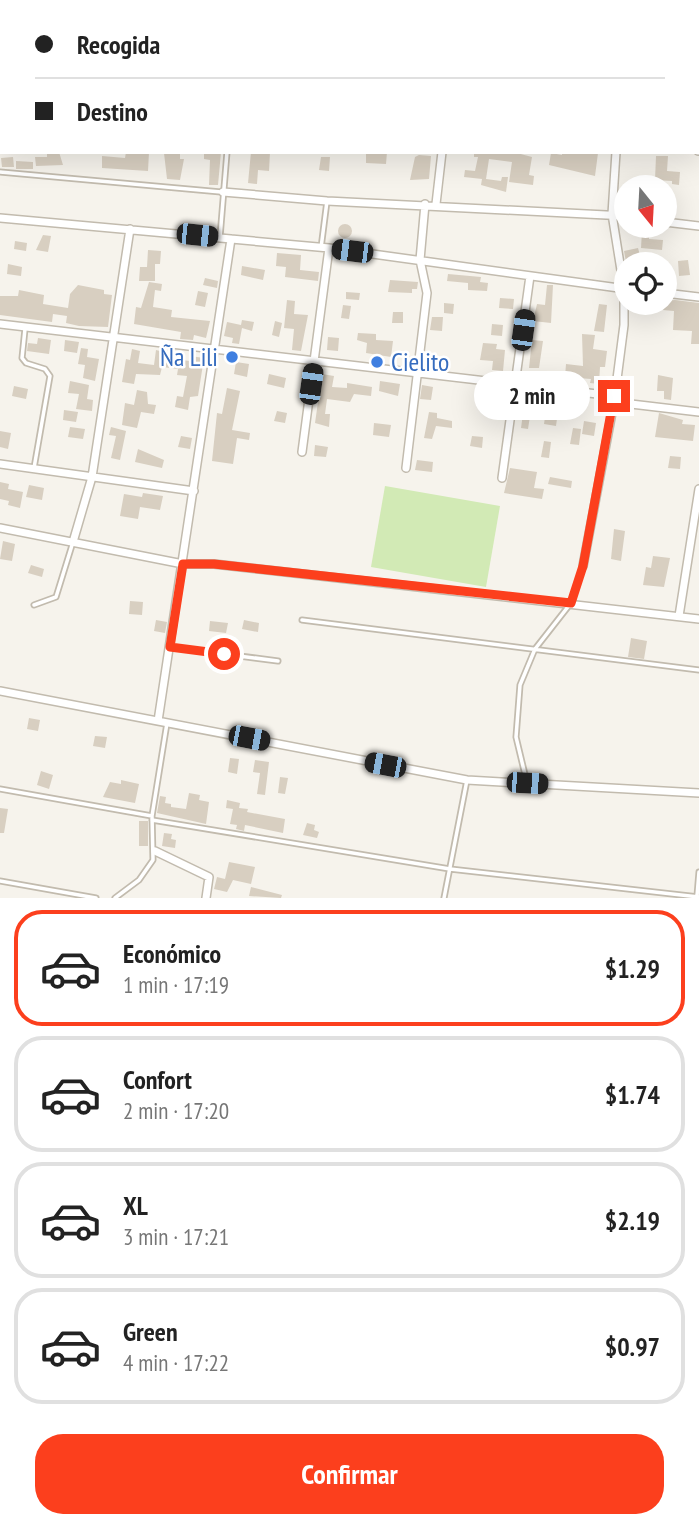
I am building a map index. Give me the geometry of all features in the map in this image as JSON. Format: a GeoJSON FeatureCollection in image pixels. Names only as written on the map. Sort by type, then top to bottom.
{"type":"FeatureCollection","features":[{"type":"Feature","properties":{"kind":"street"},"geometry":{"type":"LineString","coordinates":[[436,204],[442,154]]}},
{"type":"Feature","properties":{"kind":"street"},"geometry":{"type":"LineString","coordinates":[[616,154],[612,214],[619,252]]}},
{"type":"Feature","properties":{"kind":"street"},"geometry":{"type":"LineString","coordinates":[[223,192],[327,201],[612,214]]}},
{"type":"Feature","properties":{"kind":"street"},"geometry":{"type":"LineString","coordinates":[[406,468],[427,293],[420,260],[425,204]]}},
{"type":"Feature","properties":{"kind":"street"},"geometry":{"type":"LineString","coordinates":[[0,218],[325,248],[614,287]]}},
{"type":"Feature","properties":{"kind":"street"},"geometry":{"type":"LineString","coordinates":[[677,223],[699,226]]}},
{"type":"Feature","properties":{"kind":"street"},"geometry":{"type":"LineString","coordinates":[[73,542],[92,477],[130,229]]}},
{"type":"Feature","properties":{"kind":"street"},"geometry":{"type":"LineString","coordinates":[[158,721],[232,239]]}},
{"type":"Feature","properties":{"kind":"street"},"geometry":{"type":"LineString","coordinates":[[302,453],[325,248]]}},
{"type":"Feature","properties":{"kind":"street"},"geometry":{"type":"LineString","coordinates":[[502,478],[530,276]]}},
{"type":"Feature","properties":{"kind":"street"},"geometry":{"type":"LineString","coordinates":[[677,294],[699,297]]}},
{"type":"Feature","properties":{"kind":"street"},"geometry":{"type":"LineString","coordinates":[[583,566],[614,399],[624,315]]}},
{"type":"Feature","properties":{"kind":"street"},"geometry":{"type":"LineString","coordinates":[[0,324],[515,384],[699,412]]}},
{"type":"Feature","properties":{"kind":"street"},"geometry":{"type":"LineString","coordinates":[[0,464],[194,491]]}},
{"type":"Feature","properties":{"kind":"street"},"geometry":{"type":"LineString","coordinates":[[679,616],[699,489]]}},
{"type":"Feature","properties":{"kind":"street"},"geometry":{"type":"LineString","coordinates":[[0,528],[183,564],[214,564],[699,619]]}},
{"type":"Feature","properties":{"kind":"street"},"geometry":{"type":"LineString","coordinates":[[0,691],[467,780],[699,793]]}},
{"type":"Feature","properties":{"kind":"street"},"geometry":{"type":"LineString","coordinates":[[155,851],[209,877],[206,898]]}},
{"type":"Feature","properties":{"kind":"lane"},"geometry":{"type":"LineString","coordinates":[[220,237],[227,154]]}},
{"type":"Feature","properties":{"kind":"lane"},"geometry":{"type":"LineString","coordinates":[[0,172],[223,192]]}},
{"type":"Feature","properties":{"kind":"lane"},"geometry":{"type":"LineString","coordinates":[[325,248],[327,201]]}},
{"type":"Feature","properties":{"kind":"lane"},"geometry":{"type":"LineString","coordinates":[[25,327],[22,358],[26,363],[45,369],[50,376],[34,468]]}},
{"type":"Feature","properties":{"kind":"lane"},"geometry":{"type":"LineString","coordinates":[[34,604],[56,597],[73,542]]}},
{"type":"Feature","properties":{"kind":"lane"},"geometry":{"type":"LineString","coordinates":[[527,783],[515,721],[520,685],[535,649],[571,603],[583,566]]}},
{"type":"Feature","properties":{"kind":"lane"},"geometry":{"type":"LineString","coordinates":[[302,620],[699,670]]}},
{"type":"Feature","properties":{"kind":"lane"},"geometry":{"type":"LineString","coordinates":[[170,647],[278,661]]}},
{"type":"Feature","properties":{"kind":"lane"},"geometry":{"type":"LineString","coordinates":[[115,898],[125,893],[149,869],[155,851],[152,818],[167,723]]}},
{"type":"Feature","properties":{"kind":"lane"},"geometry":{"type":"LineString","coordinates":[[444,898],[467,780]]}},
{"type":"Feature","properties":{"kind":"lane"},"geometry":{"type":"LineString","coordinates":[[0,789],[450,869],[697,897],[699,872]]}},
{"type":"Feature","properties":{"kind":"lane"},"geometry":{"type":"LineString","coordinates":[[0,881],[96,898]]}},
{"type":"Feature","properties":{"kind":"green space"},"geometry":{"type":"Polygon","coordinates":[[[385,486],[500,506],[486,587],[371,567],[385,486]]]}},
{"type":"Feature","properties":{"kind":"building"},"geometry":{"type":"Polygon","coordinates":[[[47,154],[60,154],[63,165],[36,166],[35,157],[47,157],[47,154]]]}},
{"type":"Feature","properties":{"kind":"building"},"geometry":{"type":"Polygon","coordinates":[[[126,154],[149,154],[148,171],[102,168],[102,156],[125,158],[126,154]]]}},
{"type":"Feature","properties":{"kind":"building"},"geometry":{"type":"Polygon","coordinates":[[[164,154],[180,154],[180,159],[184,159],[180,180],[167,179],[164,154]]]}},
{"type":"Feature","properties":{"kind":"building"},"geometry":{"type":"Polygon","coordinates":[[[204,154],[221,154],[218,185],[209,185],[210,160],[204,159],[204,154]]]}},
{"type":"Feature","properties":{"kind":"building"},"geometry":{"type":"Polygon","coordinates":[[[251,154],[270,154],[269,171],[258,170],[257,184],[248,183],[251,154]]]}},
{"type":"Feature","properties":{"kind":"building"},"geometry":{"type":"Polygon","coordinates":[[[366,154],[387,154],[386,164],[366,163],[366,154]]]}},
{"type":"Feature","properties":{"kind":"building"},"geometry":{"type":"Polygon","coordinates":[[[474,154],[521,154],[532,157],[529,175],[534,176],[533,185],[509,182],[512,162],[489,159],[486,179],[501,181],[502,177],[508,177],[506,192],[481,185],[482,179],[464,177],[465,170],[475,171],[478,157],[474,157],[474,154]]]}},
{"type":"Feature","properties":{"kind":"building"},"geometry":{"type":"Polygon","coordinates":[[[551,154],[598,154],[595,176],[549,165],[551,154]]]}},
{"type":"Feature","properties":{"kind":"building"},"geometry":{"type":"Polygon","coordinates":[[[431,156],[429,179],[410,180],[415,157],[431,156]]]}},
{"type":"Feature","properties":{"kind":"building"},"geometry":{"type":"Polygon","coordinates":[[[656,156],[668,156],[667,171],[680,172],[679,185],[677,175],[655,175],[656,156]]]}},
{"type":"Feature","properties":{"kind":"building"},"geometry":{"type":"Polygon","coordinates":[[[13,157],[14,167],[2,167],[1,158],[13,157]]]}},
{"type":"Feature","properties":{"kind":"building"},"geometry":{"type":"Polygon","coordinates":[[[321,157],[330,157],[329,171],[319,170],[321,157]]]}},
{"type":"Feature","properties":{"kind":"building"},"geometry":{"type":"Polygon","coordinates":[[[16,161],[33,162],[33,169],[16,169],[16,161]]]}},
{"type":"Feature","properties":{"kind":"building"},"geometry":{"type":"Polygon","coordinates":[[[342,224],[348,224],[352,231],[348,238],[342,238],[338,234],[338,228],[342,224]]]}},
{"type":"Feature","properties":{"kind":"building"},"geometry":{"type":"Polygon","coordinates":[[[43,235],[51,236],[48,252],[36,250],[43,235]]]}},
{"type":"Feature","properties":{"kind":"building"},"geometry":{"type":"Polygon","coordinates":[[[642,238],[663,240],[662,250],[641,248],[642,238]]]}},
{"type":"Feature","properties":{"kind":"building"},"geometry":{"type":"Polygon","coordinates":[[[15,241],[27,243],[26,251],[14,249],[15,241]]]}},
{"type":"Feature","properties":{"kind":"building"},"geometry":{"type":"Polygon","coordinates":[[[638,248],[639,252],[624,252],[638,248]]]}},
{"type":"Feature","properties":{"kind":"building"},"geometry":{"type":"Polygon","coordinates":[[[148,250],[161,251],[160,264],[155,264],[155,281],[139,281],[140,267],[147,267],[148,250]]]}},
{"type":"Feature","properties":{"kind":"building"},"geometry":{"type":"Polygon","coordinates":[[[277,253],[301,255],[300,270],[319,272],[318,281],[285,277],[286,267],[276,266],[277,253]]]}},
{"type":"Feature","properties":{"kind":"building"},"geometry":{"type":"Polygon","coordinates":[[[688,260],[690,275],[679,276],[678,261],[688,260]]]}},
{"type":"Feature","properties":{"kind":"building"},"geometry":{"type":"Polygon","coordinates":[[[8,264],[22,267],[21,276],[7,274],[8,264]]]}},
{"type":"Feature","properties":{"kind":"building"},"geometry":{"type":"Polygon","coordinates":[[[242,266],[265,270],[263,280],[241,275],[242,266]]]}},
{"type":"Feature","properties":{"kind":"building"},"geometry":{"type":"Polygon","coordinates":[[[448,274],[481,277],[480,282],[488,283],[487,291],[468,290],[468,283],[447,281],[448,274]]]}},
{"type":"Feature","properties":{"kind":"building"},"geometry":{"type":"Polygon","coordinates":[[[205,278],[218,281],[217,288],[203,285],[205,278]]]}},
{"type":"Feature","properties":{"kind":"building"},"geometry":{"type":"Polygon","coordinates":[[[390,280],[418,282],[417,289],[412,289],[412,293],[388,292],[390,280]]]}},
{"type":"Feature","properties":{"kind":"building"},"geometry":{"type":"Polygon","coordinates":[[[149,282],[162,284],[161,291],[155,290],[153,307],[172,310],[171,317],[210,321],[206,338],[194,335],[193,340],[180,339],[181,332],[134,324],[136,307],[141,308],[149,282]]]}},
{"type":"Feature","properties":{"kind":"building"},"geometry":{"type":"Polygon","coordinates":[[[78,285],[104,290],[104,294],[112,295],[108,327],[66,323],[67,316],[53,314],[52,322],[0,315],[0,296],[18,296],[19,290],[44,295],[43,304],[68,308],[70,294],[78,285]]]}},
{"type":"Feature","properties":{"kind":"building"},"geometry":{"type":"Polygon","coordinates":[[[547,285],[553,285],[551,323],[533,321],[537,304],[545,305],[547,285]]]}},
{"type":"Feature","properties":{"kind":"building"},"geometry":{"type":"Polygon","coordinates":[[[198,291],[208,293],[205,307],[195,305],[198,291]]]}},
{"type":"Feature","properties":{"kind":"building"},"geometry":{"type":"Polygon","coordinates":[[[346,292],[360,293],[359,300],[346,299],[346,292]]]}},
{"type":"Feature","properties":{"kind":"building"},"geometry":{"type":"Polygon","coordinates":[[[500,298],[514,299],[513,309],[499,308],[500,298]]]}},
{"type":"Feature","properties":{"kind":"building"},"geometry":{"type":"Polygon","coordinates":[[[287,300],[295,301],[294,314],[308,315],[301,351],[292,350],[294,329],[284,328],[287,300]]]}},
{"type":"Feature","properties":{"kind":"building"},"geometry":{"type":"Polygon","coordinates":[[[677,300],[699,303],[699,344],[691,344],[692,331],[673,330],[677,300]]]}},
{"type":"Feature","properties":{"kind":"building"},"geometry":{"type":"Polygon","coordinates":[[[444,303],[454,304],[453,314],[444,313],[444,303]]]}},
{"type":"Feature","properties":{"kind":"building"},"geometry":{"type":"Polygon","coordinates":[[[599,304],[607,305],[604,332],[594,331],[599,304]]]}},
{"type":"Feature","properties":{"kind":"building"},"geometry":{"type":"Polygon","coordinates":[[[343,305],[351,306],[349,319],[341,318],[343,305]]]}},
{"type":"Feature","properties":{"kind":"building"},"geometry":{"type":"Polygon","coordinates":[[[393,312],[403,312],[403,323],[392,323],[393,312]]]}},
{"type":"Feature","properties":{"kind":"building"},"geometry":{"type":"Polygon","coordinates":[[[432,317],[443,317],[442,331],[430,330],[432,317]]]}},
{"type":"Feature","properties":{"kind":"building"},"geometry":{"type":"Polygon","coordinates":[[[242,320],[254,322],[252,331],[242,328],[239,344],[232,343],[233,338],[224,336],[227,322],[241,325],[242,320]]]}},
{"type":"Feature","properties":{"kind":"building"},"geometry":{"type":"Polygon","coordinates":[[[275,321],[282,323],[279,337],[272,335],[275,321]]]}},
{"type":"Feature","properties":{"kind":"building"},"geometry":{"type":"Polygon","coordinates":[[[492,324],[503,325],[502,336],[491,335],[492,324]]]}},
{"type":"Feature","properties":{"kind":"building"},"geometry":{"type":"Polygon","coordinates":[[[358,333],[376,334],[376,340],[393,341],[391,357],[366,353],[367,343],[357,340],[358,333]]]}},
{"type":"Feature","properties":{"kind":"building"},"geometry":{"type":"Polygon","coordinates":[[[582,334],[595,335],[593,349],[607,351],[605,367],[600,367],[599,384],[590,383],[591,379],[565,377],[566,364],[583,366],[582,334]]]}},
{"type":"Feature","properties":{"kind":"building"},"geometry":{"type":"Polygon","coordinates":[[[328,337],[339,338],[338,351],[327,350],[328,337]]]}},
{"type":"Feature","properties":{"kind":"building"},"geometry":{"type":"Polygon","coordinates":[[[38,338],[51,340],[49,354],[27,351],[28,343],[37,344],[38,338]]]}},
{"type":"Feature","properties":{"kind":"building"},"geometry":{"type":"Polygon","coordinates":[[[65,340],[79,342],[77,353],[64,351],[65,340]]]}},
{"type":"Feature","properties":{"kind":"building"},"geometry":{"type":"Polygon","coordinates":[[[532,340],[543,341],[539,368],[529,368],[532,340]]]}},
{"type":"Feature","properties":{"kind":"building"},"geometry":{"type":"Polygon","coordinates":[[[483,343],[497,344],[496,349],[505,350],[503,371],[492,370],[493,361],[480,360],[483,343]]]}},
{"type":"Feature","properties":{"kind":"building"},"geometry":{"type":"Polygon","coordinates":[[[81,348],[88,349],[87,357],[99,359],[95,381],[83,378],[85,365],[78,364],[81,348]]]}},
{"type":"Feature","properties":{"kind":"building"},"geometry":{"type":"Polygon","coordinates":[[[132,349],[140,351],[138,363],[154,365],[156,350],[174,359],[190,361],[190,356],[204,358],[198,396],[190,397],[188,410],[175,407],[177,396],[183,397],[187,376],[177,375],[178,369],[162,367],[160,375],[136,374],[134,384],[122,382],[126,359],[130,360],[132,349]]]}},
{"type":"Feature","properties":{"kind":"building"},"geometry":{"type":"Polygon","coordinates":[[[236,362],[249,364],[247,377],[234,374],[236,362]]]}},
{"type":"Feature","properties":{"kind":"building"},"geometry":{"type":"Polygon","coordinates":[[[269,374],[286,378],[284,388],[267,384],[269,374]]]}},
{"type":"Feature","properties":{"kind":"building"},"geometry":{"type":"Polygon","coordinates":[[[322,374],[334,376],[332,387],[347,388],[347,383],[372,387],[371,396],[354,394],[350,402],[327,399],[325,414],[330,414],[329,427],[315,423],[322,374]]]}},
{"type":"Feature","properties":{"kind":"building"},"geometry":{"type":"Polygon","coordinates":[[[658,375],[673,378],[671,400],[664,399],[664,391],[657,391],[658,375]]]}},
{"type":"Feature","properties":{"kind":"building"},"geometry":{"type":"Polygon","coordinates":[[[70,381],[89,385],[87,399],[93,400],[92,411],[76,409],[79,394],[68,393],[70,381]]]}},
{"type":"Feature","properties":{"kind":"building"},"geometry":{"type":"Polygon","coordinates":[[[380,381],[400,384],[398,396],[379,391],[380,381]]]}},
{"type":"Feature","properties":{"kind":"building"},"geometry":{"type":"Polygon","coordinates":[[[422,385],[433,387],[431,400],[420,399],[422,385]]]}},
{"type":"Feature","properties":{"kind":"building"},"geometry":{"type":"Polygon","coordinates":[[[14,386],[28,389],[26,399],[12,396],[14,386]]]}},
{"type":"Feature","properties":{"kind":"building"},"geometry":{"type":"Polygon","coordinates":[[[227,388],[240,391],[232,430],[250,433],[249,440],[237,438],[233,464],[212,461],[217,413],[222,414],[227,388]]]}},
{"type":"Feature","properties":{"kind":"building"},"geometry":{"type":"Polygon","coordinates":[[[137,390],[147,392],[148,404],[156,405],[154,414],[141,412],[137,428],[122,425],[125,403],[134,405],[137,390]]]}},
{"type":"Feature","properties":{"kind":"building"},"geometry":{"type":"Polygon","coordinates":[[[520,396],[532,397],[531,405],[559,404],[556,426],[544,424],[545,417],[530,416],[528,429],[521,428],[524,406],[518,405],[520,396]]]}},
{"type":"Feature","properties":{"kind":"building"},"geometry":{"type":"Polygon","coordinates":[[[487,404],[495,405],[494,416],[486,415],[487,404]]]}},
{"type":"Feature","properties":{"kind":"building"},"geometry":{"type":"Polygon","coordinates":[[[64,410],[78,412],[76,422],[63,420],[64,410]]]}},
{"type":"Feature","properties":{"kind":"building"},"geometry":{"type":"Polygon","coordinates":[[[277,411],[287,413],[285,423],[274,421],[277,411]]]}},
{"type":"Feature","properties":{"kind":"building"},"geometry":{"type":"Polygon","coordinates":[[[429,412],[437,413],[437,418],[452,421],[452,428],[436,426],[432,439],[424,438],[429,412]]]}},
{"type":"Feature","properties":{"kind":"building"},"geometry":{"type":"Polygon","coordinates":[[[659,413],[683,420],[682,424],[695,425],[693,441],[655,437],[659,413]]]}},
{"type":"Feature","properties":{"kind":"building"},"geometry":{"type":"Polygon","coordinates":[[[584,421],[596,423],[594,436],[582,434],[584,421]]]}},
{"type":"Feature","properties":{"kind":"building"},"geometry":{"type":"Polygon","coordinates":[[[374,423],[391,425],[389,437],[373,435],[374,423]]]}},
{"type":"Feature","properties":{"kind":"building"},"geometry":{"type":"Polygon","coordinates":[[[70,427],[85,429],[83,439],[68,437],[70,427]]]}},
{"type":"Feature","properties":{"kind":"building"},"geometry":{"type":"Polygon","coordinates":[[[111,427],[126,431],[120,460],[111,458],[116,436],[109,435],[111,427]]]}},
{"type":"Feature","properties":{"kind":"building"},"geometry":{"type":"Polygon","coordinates":[[[573,428],[581,429],[579,445],[570,444],[573,428]]]}},
{"type":"Feature","properties":{"kind":"building"},"geometry":{"type":"Polygon","coordinates":[[[0,431],[11,433],[8,449],[0,447],[0,431]]]}},
{"type":"Feature","properties":{"kind":"building"},"geometry":{"type":"Polygon","coordinates":[[[181,436],[192,438],[190,449],[178,447],[181,436]]]}},
{"type":"Feature","properties":{"kind":"building"},"geometry":{"type":"Polygon","coordinates":[[[472,436],[483,437],[482,448],[470,446],[472,436]]]}},
{"type":"Feature","properties":{"kind":"building"},"geometry":{"type":"Polygon","coordinates":[[[544,441],[551,442],[549,458],[541,457],[544,441]]]}},
{"type":"Feature","properties":{"kind":"building"},"geometry":{"type":"Polygon","coordinates":[[[315,445],[328,447],[326,457],[314,456],[315,445]]]}},
{"type":"Feature","properties":{"kind":"building"},"geometry":{"type":"Polygon","coordinates":[[[138,449],[164,460],[162,468],[135,462],[138,449]]]}},
{"type":"Feature","properties":{"kind":"building"},"geometry":{"type":"Polygon","coordinates":[[[670,456],[681,457],[680,469],[668,468],[670,456]]]}},
{"type":"Feature","properties":{"kind":"building"},"geometry":{"type":"Polygon","coordinates":[[[417,460],[433,462],[432,472],[415,470],[417,460]]]}},
{"type":"Feature","properties":{"kind":"building"},"geometry":{"type":"Polygon","coordinates":[[[510,468],[537,472],[534,488],[544,489],[542,499],[504,493],[510,468]]]}},
{"type":"Feature","properties":{"kind":"building"},"geometry":{"type":"Polygon","coordinates":[[[550,477],[572,481],[571,488],[548,484],[550,477]]]}},
{"type":"Feature","properties":{"kind":"building"},"geometry":{"type":"Polygon","coordinates":[[[0,482],[9,484],[8,489],[23,492],[20,508],[8,505],[9,501],[0,499],[0,482]]]}},
{"type":"Feature","properties":{"kind":"building"},"geometry":{"type":"Polygon","coordinates":[[[29,485],[44,488],[42,500],[26,497],[29,485]]]}},
{"type":"Feature","properties":{"kind":"building"},"geometry":{"type":"Polygon","coordinates":[[[143,493],[163,496],[160,510],[140,507],[138,519],[120,516],[124,494],[142,497],[143,493]]]}},
{"type":"Feature","properties":{"kind":"building"},"geometry":{"type":"Polygon","coordinates":[[[614,529],[625,531],[621,561],[611,559],[614,529]]]}},
{"type":"Feature","properties":{"kind":"building"},"geometry":{"type":"Polygon","coordinates":[[[3,541],[15,544],[12,561],[0,559],[3,541]]]}},
{"type":"Feature","properties":{"kind":"building"},"geometry":{"type":"Polygon","coordinates":[[[653,556],[670,558],[664,587],[643,585],[646,567],[651,568],[653,556]]]}},
{"type":"Feature","properties":{"kind":"building"},"geometry":{"type":"Polygon","coordinates":[[[31,565],[44,569],[42,577],[28,573],[31,565]]]}},
{"type":"Feature","properties":{"kind":"building"},"geometry":{"type":"Polygon","coordinates":[[[130,601],[143,602],[142,615],[129,614],[130,601]]]}},
{"type":"Feature","properties":{"kind":"building"},"geometry":{"type":"Polygon","coordinates":[[[156,620],[167,622],[165,633],[154,631],[156,620]]]}},
{"type":"Feature","properties":{"kind":"building"},"geometry":{"type":"Polygon","coordinates":[[[244,620],[259,623],[258,632],[242,629],[244,620]]]}},
{"type":"Feature","properties":{"kind":"building"},"geometry":{"type":"Polygon","coordinates":[[[210,621],[228,623],[226,633],[209,631],[210,621]]]}},
{"type":"Feature","properties":{"kind":"building"},"geometry":{"type":"Polygon","coordinates":[[[631,638],[647,641],[644,659],[628,657],[631,638]]]}},
{"type":"Feature","properties":{"kind":"building"},"geometry":{"type":"Polygon","coordinates":[[[29,718],[40,720],[38,731],[27,729],[29,718]]]}},
{"type":"Feature","properties":{"kind":"building"},"geometry":{"type":"Polygon","coordinates":[[[95,736],[107,737],[105,748],[93,746],[95,736]]]}},
{"type":"Feature","properties":{"kind":"building"},"geometry":{"type":"Polygon","coordinates":[[[230,758],[239,759],[237,774],[228,772],[230,758]]]}},
{"type":"Feature","properties":{"kind":"building"},"geometry":{"type":"Polygon","coordinates":[[[255,760],[269,762],[265,795],[257,794],[260,773],[253,772],[255,760]]]}},
{"type":"Feature","properties":{"kind":"building"},"geometry":{"type":"Polygon","coordinates":[[[41,771],[53,775],[49,789],[37,785],[41,771]]]}},
{"type":"Feature","properties":{"kind":"building"},"geometry":{"type":"Polygon","coordinates":[[[280,777],[288,778],[285,794],[278,793],[280,777]]]}},
{"type":"Feature","properties":{"kind":"building"},"geometry":{"type":"Polygon","coordinates":[[[121,780],[139,784],[135,803],[103,797],[110,782],[121,784],[121,780]]]}},
{"type":"Feature","properties":{"kind":"building"},"geometry":{"type":"Polygon","coordinates":[[[189,793],[200,795],[199,800],[209,802],[206,824],[157,813],[160,796],[166,797],[165,803],[171,804],[171,807],[186,809],[189,793]]]}},
{"type":"Feature","properties":{"kind":"building"},"geometry":{"type":"Polygon","coordinates":[[[227,800],[240,803],[239,808],[248,809],[247,812],[285,819],[283,833],[245,825],[244,831],[236,829],[237,825],[230,824],[233,809],[226,808],[227,800]]]}},
{"type":"Feature","properties":{"kind":"building"},"geometry":{"type":"Polygon","coordinates":[[[0,808],[8,809],[4,833],[0,833],[0,808]]]}},
{"type":"Feature","properties":{"kind":"building"},"geometry":{"type":"Polygon","coordinates":[[[139,821],[148,821],[148,846],[139,846],[139,821]]]}},
{"type":"Feature","properties":{"kind":"building"},"geometry":{"type":"Polygon","coordinates":[[[307,823],[315,825],[314,830],[319,832],[317,838],[303,835],[307,823]]]}},
{"type":"Feature","properties":{"kind":"building"},"geometry":{"type":"Polygon","coordinates":[[[164,833],[172,834],[171,839],[176,840],[175,848],[162,846],[164,833]]]}},
{"type":"Feature","properties":{"kind":"building"},"geometry":{"type":"Polygon","coordinates":[[[229,862],[255,867],[251,884],[233,880],[227,892],[214,889],[217,877],[225,879],[229,862]]]}},
{"type":"Feature","properties":{"kind":"building"},"geometry":{"type":"Polygon","coordinates":[[[251,887],[282,895],[281,898],[249,896],[251,887]]]}},
{"type":"Feature","properties":{"kind":"place","name":"Ña Lili"},"geometry":{"type":"Point","coordinates":[232,357]}},
{"type":"Feature","properties":{"kind":"place","name":"Cielito"},"geometry":{"type":"Point","coordinates":[377,362]}},
{"type":"Feature","properties":{"kind":"route"},"geometry":{"type":"LineString","coordinates":[[224,654],[170,647],[183,564],[214,564],[571,603],[583,566],[614,396]]}}]}
